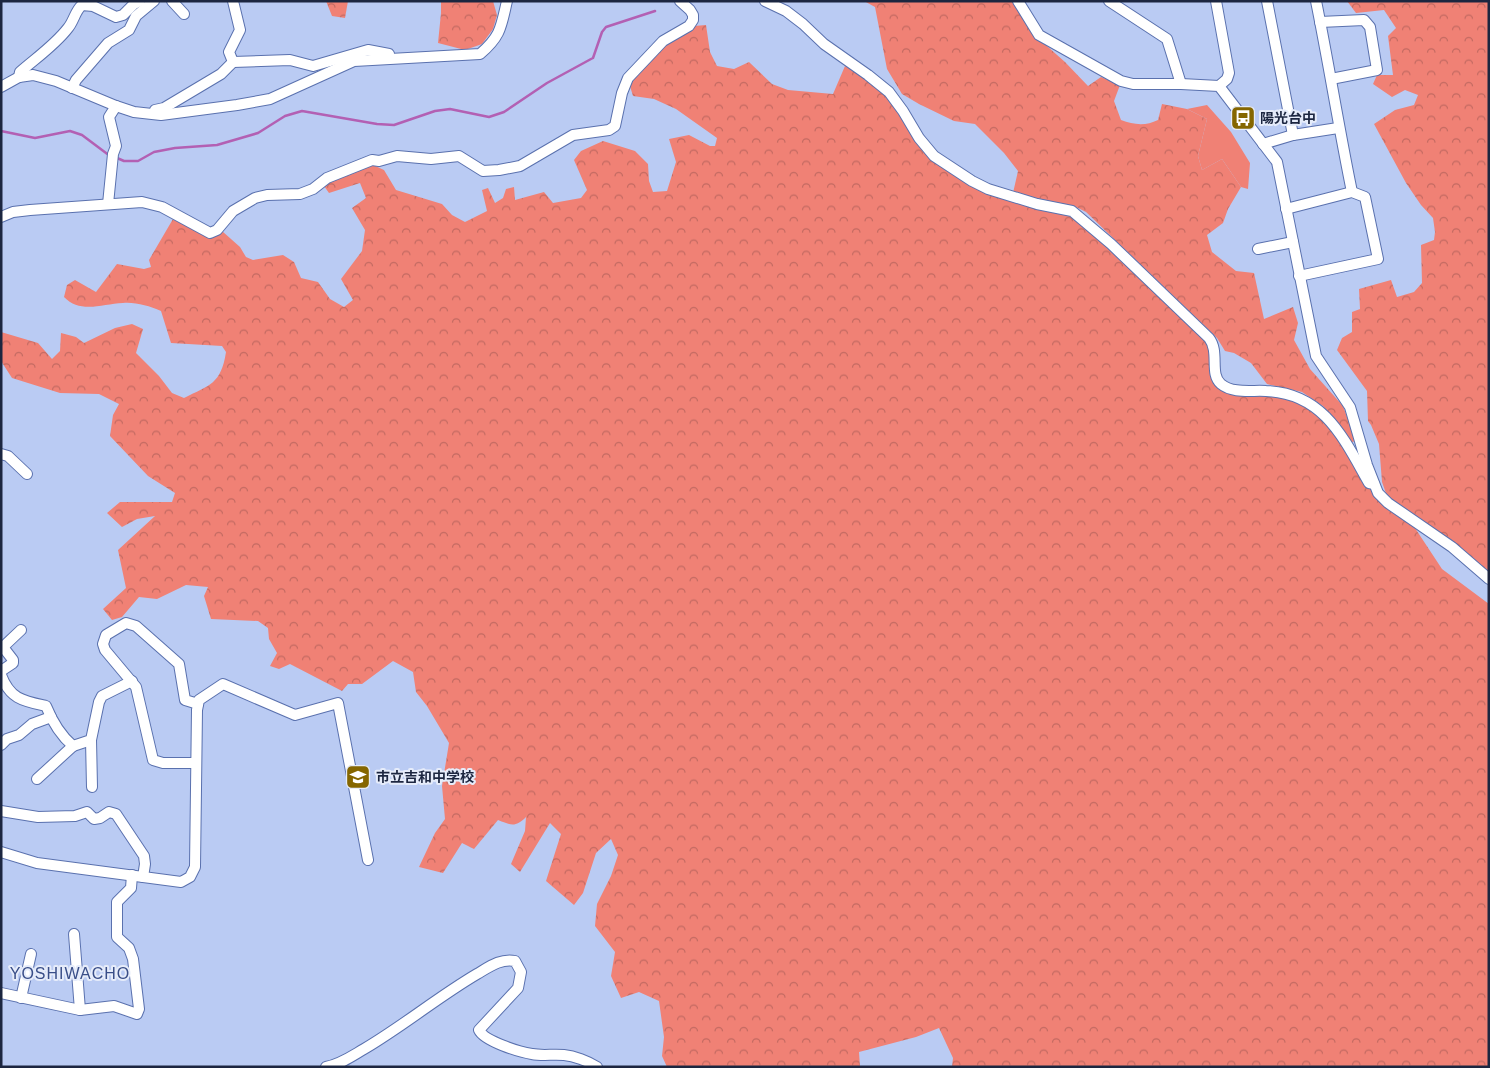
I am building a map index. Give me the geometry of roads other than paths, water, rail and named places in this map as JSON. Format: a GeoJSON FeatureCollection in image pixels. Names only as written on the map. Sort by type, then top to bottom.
{"type":"FeatureCollection","features":[{"type":"Feature","properties":{"kind":"street"},"geometry":{"type":"LineString","coordinates":[[19,77],[20,72],[67,30],[74,21],[76,5],[94,6],[116,17],[123,15],[140,1]]}},
{"type":"Feature","properties":{"kind":"street"},"geometry":{"type":"LineString","coordinates":[[72,88],[76,80],[108,43],[129,30],[136,16],[154,1]]}},
{"type":"Feature","properties":{"kind":"street"},"geometry":{"type":"LineString","coordinates":[[172,1],[184,14]]}},
{"type":"Feature","properties":{"kind":"street"},"geometry":{"type":"LineString","coordinates":[[232,62],[228,52],[240,30],[234,1]]}},
{"type":"Feature","properties":{"kind":"street"},"geometry":{"type":"LineString","coordinates":[[1,87],[19,77],[34,75],[56,80],[134,112],[161,115],[237,106],[270,99],[354,61],[480,54],[497,36],[507,1]]}},
{"type":"Feature","properties":{"kind":"street"},"geometry":{"type":"LineString","coordinates":[[1,216],[30,210],[142,202],[162,207],[210,233],[217,230],[234,211],[254,198],[267,195],[300,194],[312,189],[327,178],[372,160],[379,161],[397,156],[431,159],[458,156],[483,171],[520,166],[573,135],[609,130],[615,126],[622,93],[628,78],[663,41],[689,26],[693,20],[694,15],[680,1]]}},
{"type":"Feature","properties":{"kind":"street"},"geometry":{"type":"LineString","coordinates":[[766,1],[803,24],[824,44],[889,92],[919,138],[934,156],[972,181],[988,189],[1036,204],[1072,211],[1081,217],[1112,244],[1209,338],[1214,344],[1216,375],[1220,383],[1237,391],[1274,391],[1307,400],[1326,416],[1345,441],[1369,483],[1374,484]]}},
{"type":"Feature","properties":{"kind":"street"},"geometry":{"type":"LineString","coordinates":[[1018,1],[1039,35],[1121,81],[1133,84],[1219,86],[1227,79],[1229,73],[1216,1]]}},
{"type":"Feature","properties":{"kind":"street"},"geometry":{"type":"LineString","coordinates":[[1109,1],[1167,39],[1181,84]]}},
{"type":"Feature","properties":{"kind":"street"},"geometry":{"type":"LineString","coordinates":[[1267,1],[1293,135]]}},
{"type":"Feature","properties":{"kind":"street"},"geometry":{"type":"LineString","coordinates":[[1316,1],[1331,78],[1338,128],[1352,192]]}},
{"type":"Feature","properties":{"kind":"street"},"geometry":{"type":"LineString","coordinates":[[1320,22],[1364,20],[1370,27],[1377,70],[1331,78]]}},
{"type":"Feature","properties":{"kind":"street"},"geometry":{"type":"LineString","coordinates":[[161,115],[155,110],[164,108],[221,74],[232,62],[290,60],[313,66],[368,50],[388,54],[394,58]]}},
{"type":"Feature","properties":{"kind":"street"},"geometry":{"type":"LineString","coordinates":[[1219,86],[1277,162],[1316,356],[1350,407],[1367,465],[1378,493],[1388,503],[1452,547],[1489,579]]}},
{"type":"Feature","properties":{"kind":"street"},"geometry":{"type":"LineString","coordinates":[[108,204],[113,154],[116,146],[109,117],[116,106]]}},
{"type":"Feature","properties":{"kind":"street"},"geometry":{"type":"LineString","coordinates":[[1263,144],[1293,135],[1338,128]]}},
{"type":"Feature","properties":{"kind":"street"},"geometry":{"type":"LineString","coordinates":[[1286,209],[1352,192],[1365,197],[1378,258],[1299,276]]}},
{"type":"Feature","properties":{"kind":"street"},"geometry":{"type":"LineString","coordinates":[[1258,249],[1293,242]]}},
{"type":"Feature","properties":{"kind":"street"},"geometry":{"type":"LineString","coordinates":[[1,454],[8,456],[27,474]]}},
{"type":"Feature","properties":{"kind":"street"},"geometry":{"type":"LineString","coordinates":[[196,762],[163,763],[153,760],[136,687],[105,650],[103,644],[106,635],[126,623],[136,626],[179,664],[185,700],[198,704]]}},
{"type":"Feature","properties":{"kind":"street"},"geometry":{"type":"LineString","coordinates":[[1,671],[13,663],[14,660],[2,647],[21,630]]}},
{"type":"Feature","properties":{"kind":"street"},"geometry":{"type":"LineString","coordinates":[[1,675],[6,687],[22,701],[46,706],[50,717],[65,740],[73,746]]}},
{"type":"Feature","properties":{"kind":"street"},"geometry":{"type":"LineString","coordinates":[[92,787],[91,740],[98,702],[102,696],[132,681]]}},
{"type":"Feature","properties":{"kind":"street"},"geometry":{"type":"LineString","coordinates":[[1,852],[37,863],[132,876],[181,882],[190,877],[195,867],[196,710],[200,700],[223,684],[295,715],[338,702],[368,860]]}},
{"type":"Feature","properties":{"kind":"street"},"geometry":{"type":"LineString","coordinates":[[1,745],[7,739],[18,735],[32,724],[50,717]]}},
{"type":"Feature","properties":{"kind":"street"},"geometry":{"type":"LineString","coordinates":[[37,779],[73,746],[91,740]]}},
{"type":"Feature","properties":{"kind":"street"},"geometry":{"type":"LineString","coordinates":[[1,811],[38,817],[75,816],[87,812],[94,819],[100,818],[109,812],[116,814],[144,856],[144,877]]}},
{"type":"Feature","properties":{"kind":"street"},"geometry":{"type":"LineString","coordinates":[[1,993],[80,1010],[114,1006],[137,1014],[139,1009],[133,959],[129,948],[117,937],[117,902],[131,888],[132,876]]}},
{"type":"Feature","properties":{"kind":"street"},"geometry":{"type":"LineString","coordinates":[[74,934],[80,1010]]}},
{"type":"Feature","properties":{"kind":"street"},"geometry":{"type":"LineString","coordinates":[[21,998],[31,954]]}},
{"type":"Feature","properties":{"kind":"street"},"geometry":{"type":"LineString","coordinates":[[326,1067],[337,1065],[385,1037],[449,990],[506,959],[516,961],[521,972],[518,988],[479,1030],[481,1034],[486,1038],[531,1054],[565,1055],[591,1063],[597,1067]]}},
{"type":"Feature","properties":{"kind":"waterway"},"geometry":{"type":"LineString","coordinates":[[117,158],[124,161],[138,161],[154,152],[175,148],[217,145],[258,133],[285,116],[302,111],[377,124],[394,125],[435,111],[450,109],[489,117],[504,112],[547,83],[593,58],[602,32],[606,27],[655,11]]}},
{"type":"Feature","properties":{"kind":"waterway"},"geometry":{"type":"LineString","coordinates":[[1,131],[35,138],[70,131],[82,135],[110,156]]}},
{"type":"Feature","properties":{"kind":"place","name":"陽光台中"},"geometry":{"type":"Point","coordinates":[1243,118]}},
{"type":"Feature","properties":{"kind":"place","name":"市立吉和中学校"},"geometry":{"type":"Point","coordinates":[358,777]}},
{"type":"Feature","properties":{"kind":"district","name":"YOSHIWACHO"},"geometry":{"type":"Point","coordinates":[70,973]}}]}
